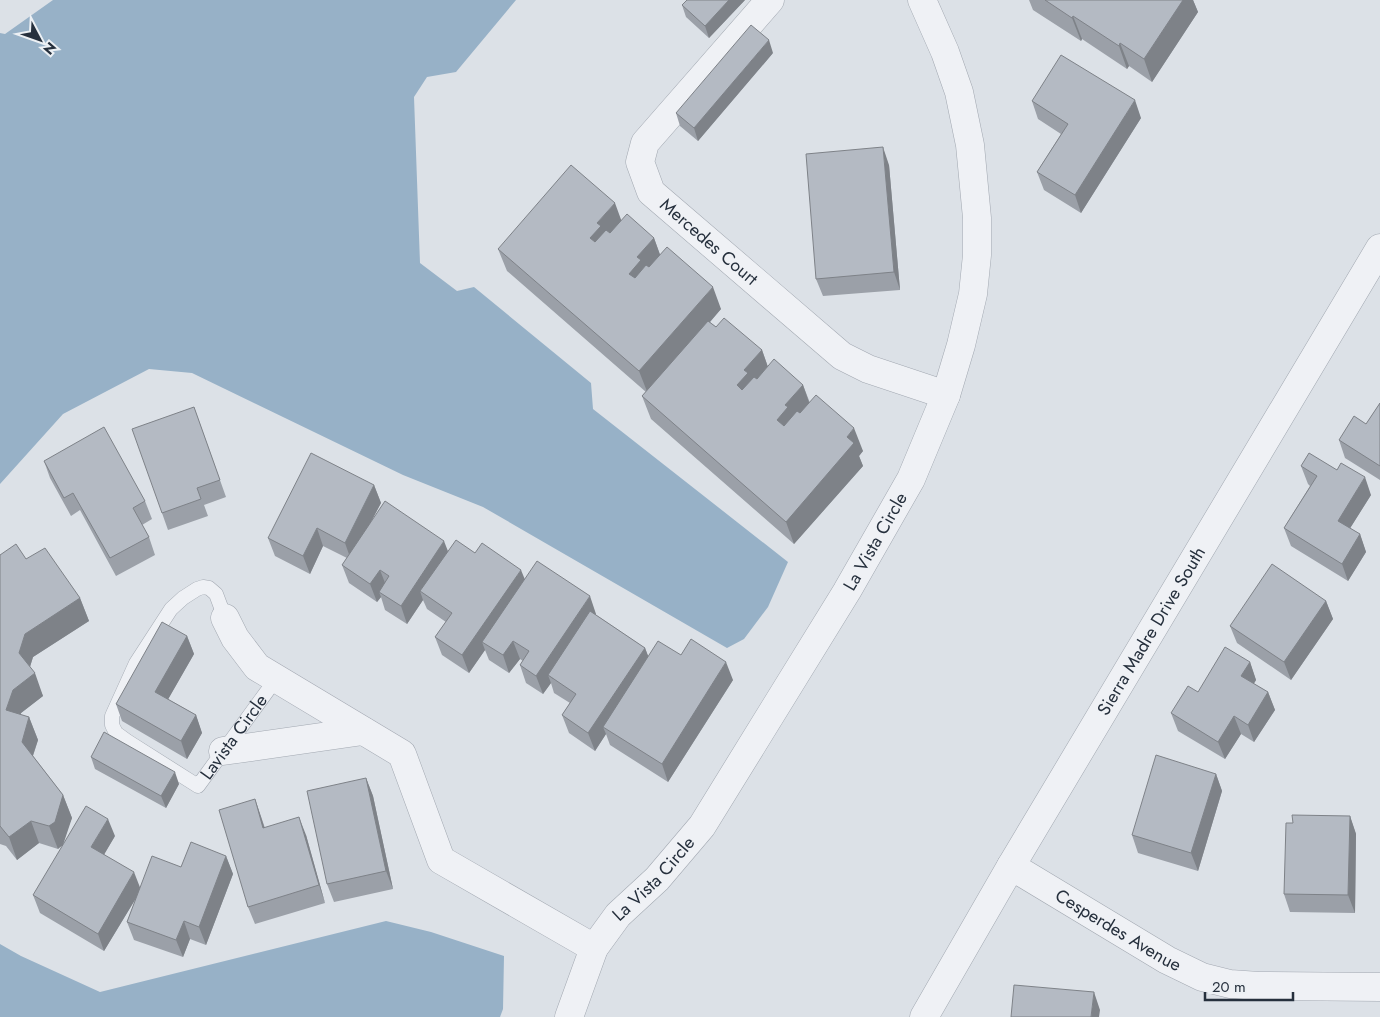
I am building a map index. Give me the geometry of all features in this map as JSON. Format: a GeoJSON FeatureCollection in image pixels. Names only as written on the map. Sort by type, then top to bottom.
{"type":"FeatureCollection","features":[{"type":"Feature","properties":{"kind":"street","name":"Mercedes Court"},"geometry":{"type":"LineString","coordinates":[[770,0],[645,143],[640,162],[651,192],[842,356],[868,369],[946,395]]}},
{"type":"Feature","properties":{"kind":"street","name":"La Vista Circle"},"geometry":{"type":"LineString","coordinates":[[569,1017],[594,948],[618,915],[657,879],[702,826],[847,591],[911,479],[946,395],[961,345],[973,294],[977,255],[977,218],[970,145],[959,92],[945,52],[922,0]]}},
{"type":"Feature","properties":{"kind":"street","name":"Sierra Madre Drive South"},"geometry":{"type":"LineString","coordinates":[[924,1017],[1011,866],[1380,248]]}},
{"type":"Feature","properties":{"kind":"street","name":"Lavista Circle"},"geometry":{"type":"LineString","coordinates":[[225,618],[235,638],[257,667],[402,754],[441,860],[594,948]]}},
{"type":"Feature","properties":{"kind":"street"},"geometry":{"type":"LineString","coordinates":[[223,752],[363,730]]}},
{"type":"Feature","properties":{"kind":"street","name":"Cesperdes Avenue"},"geometry":{"type":"LineString","coordinates":[[1011,866],[1167,960],[1202,977],[1230,984],[1259,986],[1380,986]]}},
{"type":"Feature","properties":{"kind":"lane","name":"Lavista Circle"},"geometry":{"type":"LineString","coordinates":[[225,618],[216,594],[203,586],[183,598],[170,609],[136,663],[112,716],[112,725],[116,733],[198,786],[276,679]]}},
{"type":"Feature","properties":{"kind":"water"},"geometry":{"type":"Polygon","coordinates":[[[53,0],[516,0],[456,72],[427,77],[414,97],[420,263],[457,291],[474,287],[591,383],[593,409],[788,562],[768,607],[744,639],[727,648],[483,507],[403,475],[192,373],[149,369],[63,414],[0,484],[0,33],[5,34],[53,0]]]}},
{"type":"Feature","properties":{"kind":"water"},"geometry":{"type":"Polygon","coordinates":[[[386,921],[431,932],[504,956],[503,1009],[500,1017],[0,1017],[0,944],[21,956],[100,992],[386,921]]]}},
{"type":"Feature","properties":{"kind":"building"},"geometry":{"type":"Polygon","coordinates":[[[687,0],[729,0],[705,26],[682,5],[687,0]]]}},
{"type":"Feature","properties":{"kind":"building"},"geometry":{"type":"Polygon","coordinates":[[[1045,0],[1183,0],[1144,59],[1120,43],[1119,46],[1073,16],[1072,18],[1045,0]]]}},
{"type":"Feature","properties":{"kind":"building"},"geometry":{"type":"Polygon","coordinates":[[[751,25],[769,40],[694,128],[676,113],[751,25]]]}},
{"type":"Feature","properties":{"kind":"building"},"geometry":{"type":"Polygon","coordinates":[[[1061,55],[1135,100],[1075,195],[1037,172],[1068,124],[1032,101],[1061,55]]]}},
{"type":"Feature","properties":{"kind":"building"},"geometry":{"type":"Polygon","coordinates":[[[883,147],[894,272],[816,279],[806,154],[883,147]]]}},
{"type":"Feature","properties":{"kind":"building"},"geometry":{"type":"Polygon","coordinates":[[[571,165],[615,203],[597,223],[601,226],[590,238],[595,242],[606,230],[610,233],[627,214],[654,238],[637,257],[641,260],[629,274],[635,278],[646,265],[649,267],[667,247],[713,287],[639,371],[498,249],[571,165]]]}},
{"type":"Feature","properties":{"kind":"building"},"geometry":{"type":"Polygon","coordinates":[[[724,318],[762,350],[744,370],[748,373],[737,385],[742,390],[754,377],[757,379],[774,359],[803,385],[785,405],[788,407],[777,420],[784,426],[797,411],[800,413],[816,395],[854,428],[847,437],[854,443],[786,522],[642,396],[708,321],[716,327],[724,318]]]}},
{"type":"Feature","properties":{"kind":"building"},"geometry":{"type":"Polygon","coordinates":[[[1380,403],[1380,466],[1339,440],[1354,416],[1366,424],[1380,403]]]}},
{"type":"Feature","properties":{"kind":"building"},"geometry":{"type":"Polygon","coordinates":[[[194,407],[220,480],[197,488],[201,499],[162,513],[132,429],[194,407]]]}},
{"type":"Feature","properties":{"kind":"building"},"geometry":{"type":"Polygon","coordinates":[[[104,427],[145,501],[133,508],[149,537],[110,558],[73,493],[64,498],[44,461],[104,427]]]}},
{"type":"Feature","properties":{"kind":"building"},"geometry":{"type":"Polygon","coordinates":[[[311,453],[374,485],[345,543],[317,528],[303,556],[268,538],[311,453]]]}},
{"type":"Feature","properties":{"kind":"building"},"geometry":{"type":"Polygon","coordinates":[[[1309,453],[1337,470],[1341,463],[1365,477],[1338,521],[1360,534],[1342,564],[1284,528],[1317,476],[1301,466],[1309,453]]]}},
{"type":"Feature","properties":{"kind":"building"},"geometry":{"type":"Polygon","coordinates":[[[385,501],[444,541],[401,606],[379,592],[389,576],[380,570],[370,584],[342,565],[385,501]]]}},
{"type":"Feature","properties":{"kind":"building"},"geometry":{"type":"Polygon","coordinates":[[[456,540],[475,553],[482,543],[521,570],[462,655],[435,637],[452,613],[420,591],[456,540]]]}},
{"type":"Feature","properties":{"kind":"building"},"geometry":{"type":"Polygon","coordinates":[[[16,544],[26,559],[45,548],[80,598],[25,634],[19,653],[35,673],[13,690],[6,710],[29,717],[22,742],[63,795],[55,822],[49,826],[31,821],[9,837],[0,826],[0,555],[16,544]]]}},
{"type":"Feature","properties":{"kind":"building"},"geometry":{"type":"Polygon","coordinates":[[[537,561],[590,596],[536,676],[520,665],[529,651],[513,641],[503,655],[482,642],[537,561]]]}},
{"type":"Feature","properties":{"kind":"building"},"geometry":{"type":"Polygon","coordinates":[[[1272,564],[1326,601],[1284,662],[1230,626],[1272,564]]]}},
{"type":"Feature","properties":{"kind":"building"},"geometry":{"type":"Polygon","coordinates":[[[590,611],[645,648],[588,733],[562,715],[576,694],[548,675],[590,611]]]}},
{"type":"Feature","properties":{"kind":"building"},"geometry":{"type":"Polygon","coordinates":[[[162,622],[187,636],[155,692],[196,715],[181,741],[116,704],[162,622]]]}},
{"type":"Feature","properties":{"kind":"building"},"geometry":{"type":"Polygon","coordinates":[[[691,639],[726,662],[662,764],[603,727],[658,641],[681,655],[691,639]]]}},
{"type":"Feature","properties":{"kind":"building"},"geometry":{"type":"Polygon","coordinates":[[[1225,647],[1250,662],[1241,676],[1268,692],[1248,725],[1234,716],[1218,742],[1171,713],[1188,686],[1198,692],[1225,647]]]}},
{"type":"Feature","properties":{"kind":"building"},"geometry":{"type":"Polygon","coordinates":[[[104,732],[175,772],[161,796],[91,757],[104,732]]]}},
{"type":"Feature","properties":{"kind":"building"},"geometry":{"type":"Polygon","coordinates":[[[1156,755],[1216,774],[1191,853],[1132,835],[1156,755]]]}},
{"type":"Feature","properties":{"kind":"building"},"geometry":{"type":"Polygon","coordinates":[[[366,778],[386,871],[327,884],[307,791],[366,778]]]}},
{"type":"Feature","properties":{"kind":"building"},"geometry":{"type":"Polygon","coordinates":[[[255,799],[263,828],[299,817],[319,885],[248,907],[219,810],[255,799]]]}},
{"type":"Feature","properties":{"kind":"building"},"geometry":{"type":"Polygon","coordinates":[[[86,806],[108,819],[91,847],[134,872],[98,934],[33,895],[86,806]]]}},
{"type":"Feature","properties":{"kind":"building"},"geometry":{"type":"Polygon","coordinates":[[[1292,815],[1350,816],[1348,895],[1284,894],[1286,823],[1293,823],[1292,815]]]}},
{"type":"Feature","properties":{"kind":"building"},"geometry":{"type":"Polygon","coordinates":[[[191,842],[226,856],[199,927],[184,921],[176,940],[127,922],[152,856],[181,867],[191,842]]]}},
{"type":"Feature","properties":{"kind":"building"},"geometry":{"type":"Polygon","coordinates":[[[1014,985],[1094,992],[1091,1017],[1011,1017],[1014,985]]]}}]}
